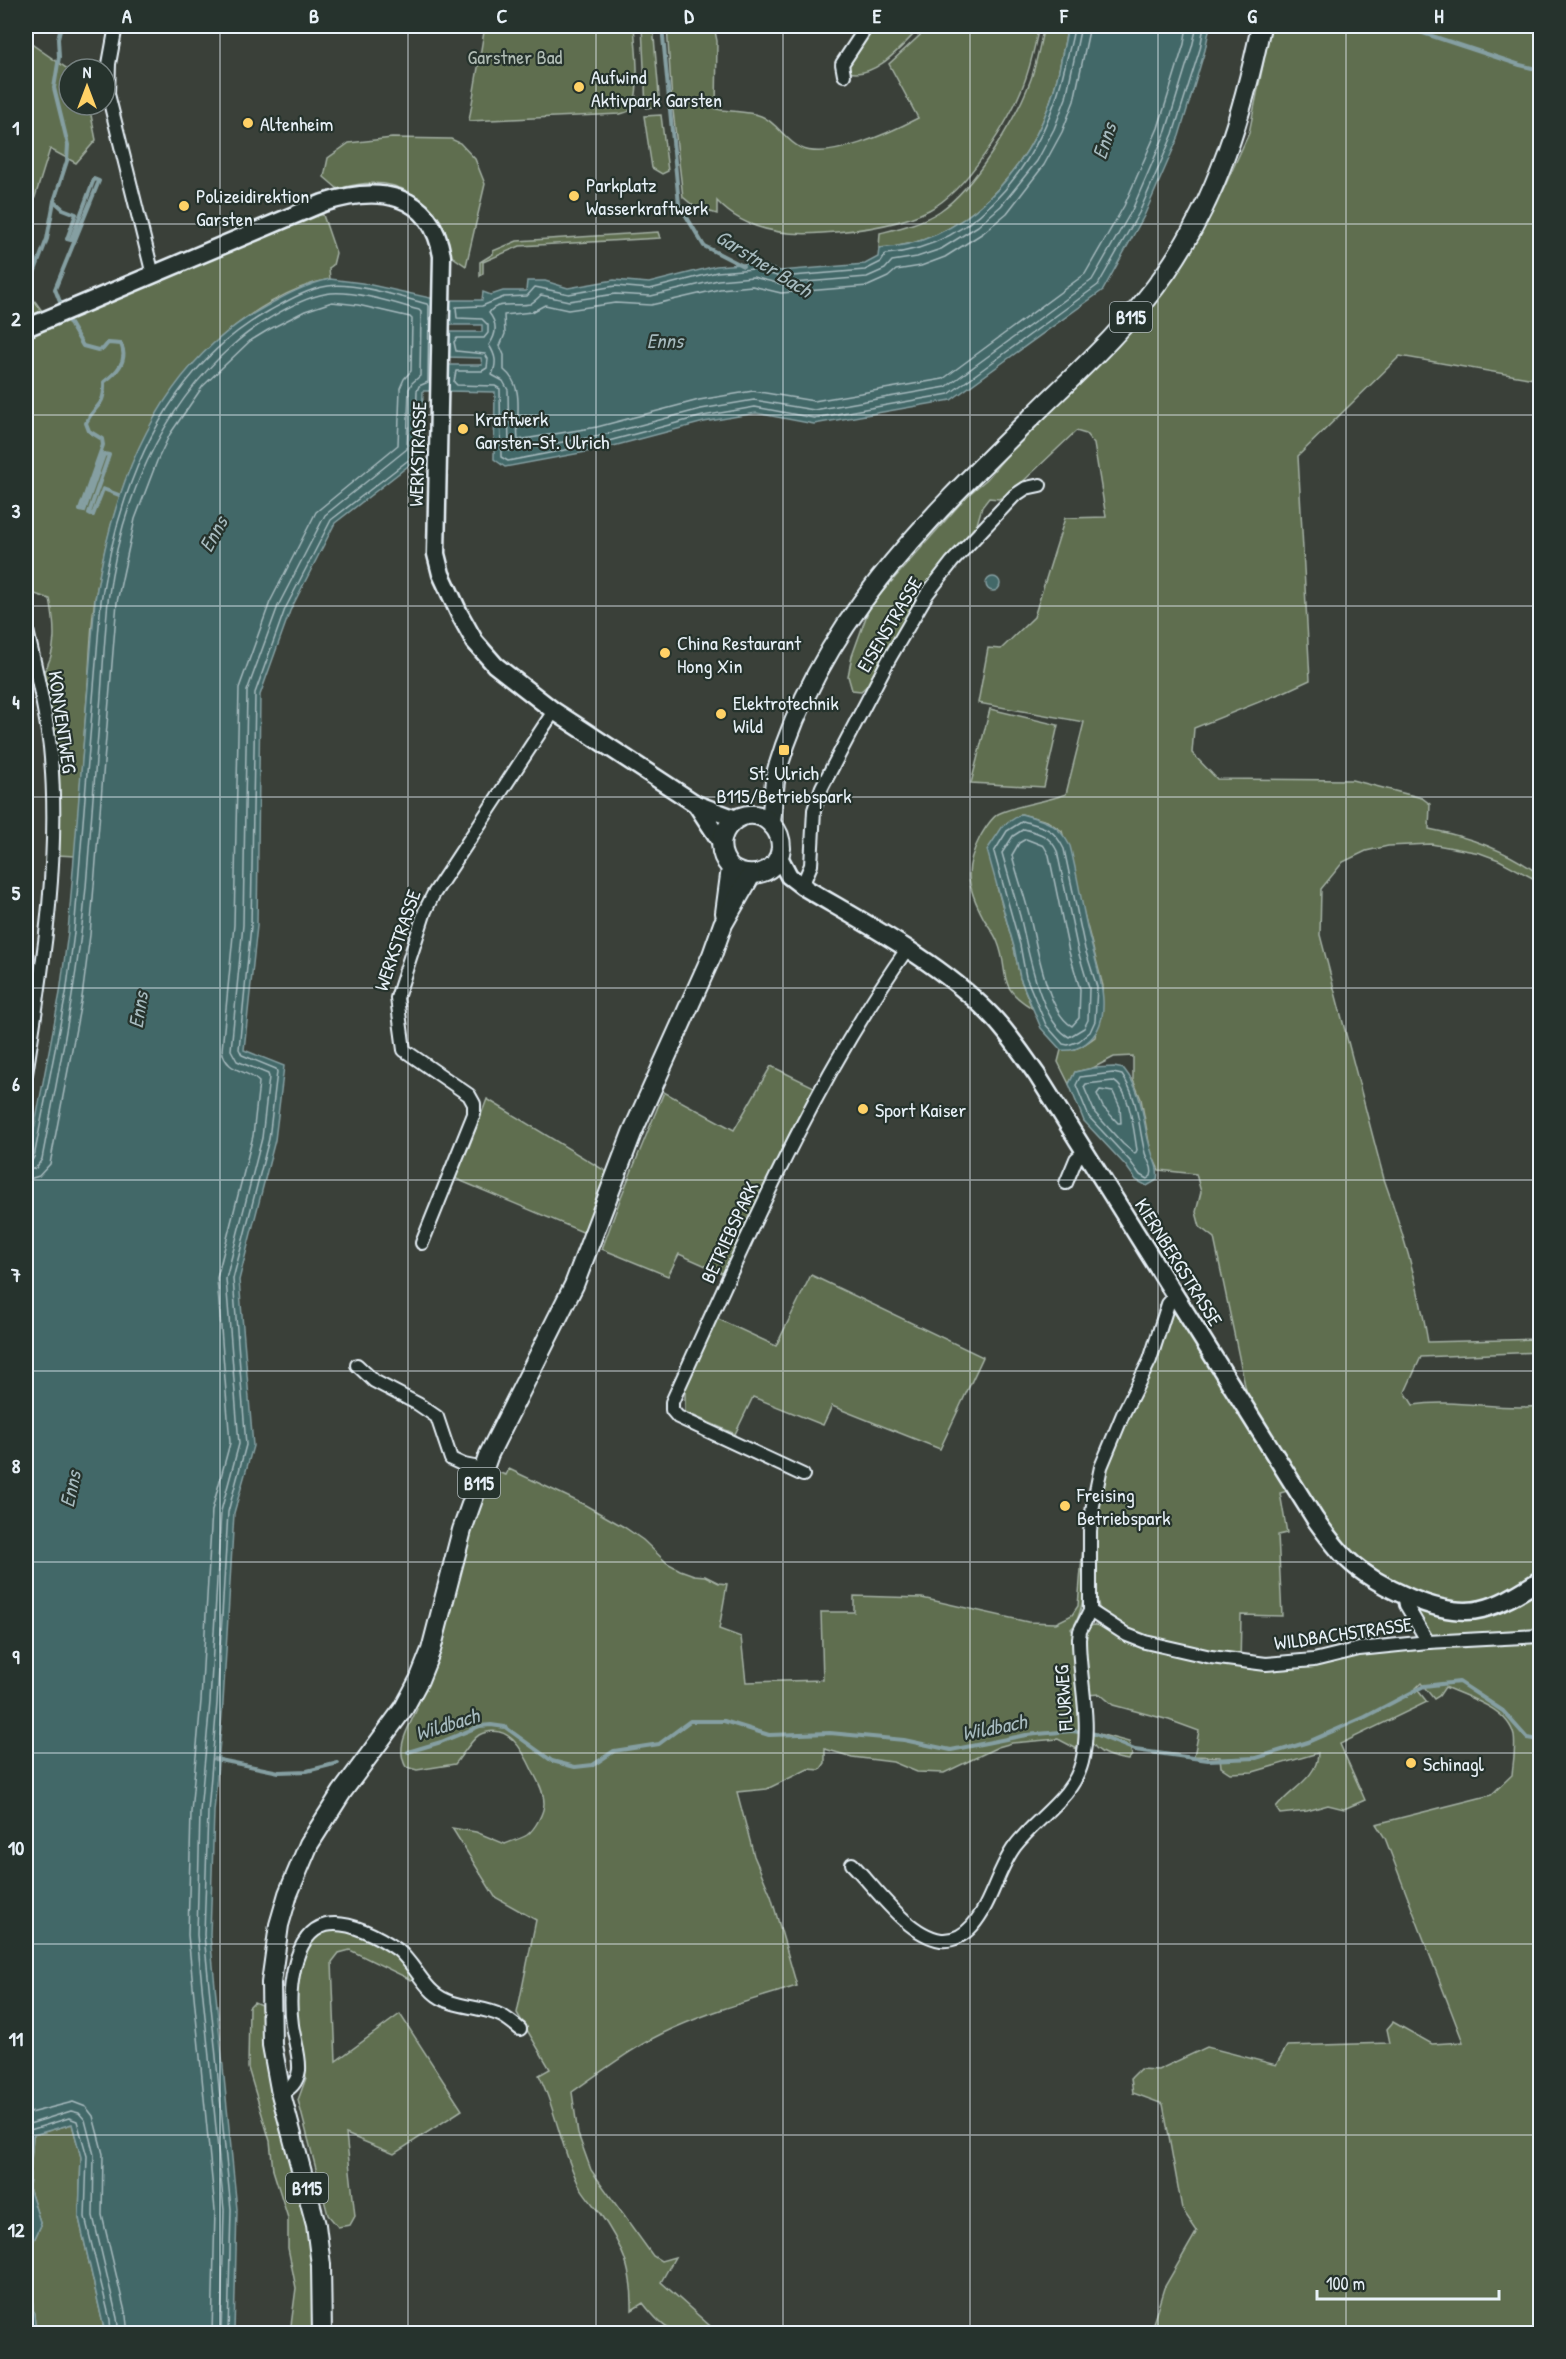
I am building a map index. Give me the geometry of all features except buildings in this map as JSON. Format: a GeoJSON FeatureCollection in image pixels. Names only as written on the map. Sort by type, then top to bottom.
{"type":"FeatureCollection","features":[{"type":"Feature","properties":{"kind":"main road","name":"B115"},"geometry":{"type":"LineString","coordinates":[[723,924],[758,874],[778,857],[781,850],[779,835],[771,823],[777,773],[796,721],[831,649],[873,586],[928,520],[1111,340],[1167,270],[1208,200],[1224,163],[1239,121],[1261,26]]}},
{"type":"Feature","properties":{"kind":"main road","name":"B115"},"geometry":{"type":"LineString","coordinates":[[322,2334],[321,2265],[316,2225],[281,2094],[272,2045],[271,1983],[279,1924],[288,1894],[309,1844],[324,1819],[404,1708],[419,1680],[431,1650],[462,1530],[484,1469],[513,1403],[574,1285],[632,1133],[712,955],[723,924],[731,868],[723,856],[721,842],[726,829],[743,817],[777,773]]}},
{"type":"Feature","properties":{"kind":"main road"},"geometry":{"type":"LineString","coordinates":[[743,817],[758,816],[771,823]]}},
{"type":"Feature","properties":{"kind":"main road"},"geometry":{"type":"LineString","coordinates":[[731,868],[737,872],[758,874]]}},
{"type":"Feature","properties":{"kind":"street"},"geometry":{"type":"LineString","coordinates":[[116,26],[109,64],[108,94],[153,275]]}},
{"type":"Feature","properties":{"kind":"street"},"geometry":{"type":"LineString","coordinates":[[844,75],[842,64],[867,26]]}},
{"type":"Feature","properties":{"kind":"street","name":"WERKSTRASSE"},"geometry":{"type":"LineString","coordinates":[[26,328],[323,203],[346,196],[364,193],[396,197],[422,213],[433,225],[443,262],[437,501],[438,562],[441,574],[467,629],[495,665],[554,711],[696,804],[743,817]]}},
{"type":"Feature","properties":{"kind":"street","name":"EISENSTRASSE"},"geometry":{"type":"LineString","coordinates":[[795,881],[811,865],[814,810],[822,787],[912,618],[941,576],[1004,506],[1020,491],[1040,485]]}},
{"type":"Feature","properties":{"kind":"street","name":"KONVENTWEG"},"geometry":{"type":"LineString","coordinates":[[26,626],[47,723],[53,803],[53,869],[48,930],[26,1074]]}},
{"type":"Feature","properties":{"kind":"street","name":"WERKSTRASSE"},"geometry":{"type":"LineString","coordinates":[[422,1243],[474,1114],[474,1104],[469,1095],[404,1050],[397,998],[433,895],[554,711]]}},
{"type":"Feature","properties":{"kind":"street","name":"WERKSTRASSE"},"geometry":{"type":"LineString","coordinates":[[696,804],[721,842]]}},
{"type":"Feature","properties":{"kind":"street","name":"KIERNBERGSTRASSE"},"geometry":{"type":"LineString","coordinates":[[778,857],[795,881]]}},
{"type":"Feature","properties":{"kind":"street","name":"KIERNBERGSTRASSE"},"geometry":{"type":"LineString","coordinates":[[758,874],[795,881],[907,948],[966,992],[1005,1031],[1037,1075],[1290,1480],[1334,1545],[1363,1573],[1404,1594],[1436,1606],[1468,1611],[1497,1604],[1540,1580]]}},
{"type":"Feature","properties":{"kind":"street","name":"BETRIEBSPARK"},"geometry":{"type":"LineString","coordinates":[[803,1475],[678,1417],[672,1410],[672,1402],[804,1118],[907,948]]}},
{"type":"Feature","properties":{"kind":"street"},"geometry":{"type":"LineString","coordinates":[[1066,1183],[1076,1159],[1085,1151]]}},
{"type":"Feature","properties":{"kind":"street","name":"FLURWEG"},"geometry":{"type":"LineString","coordinates":[[852,1864],[892,1908],[918,1930],[940,1940],[950,1940],[961,1936],[977,1920],[1004,1862],[1016,1845],[1072,1786],[1079,1774],[1085,1743],[1085,1722],[1079,1639],[1083,1623],[1090,1611],[1089,1554],[1096,1486],[1108,1447],[1150,1360],[1168,1304],[1176,1296]]}},
{"type":"Feature","properties":{"kind":"street"},"geometry":{"type":"LineString","coordinates":[[357,1365],[374,1382],[418,1404],[437,1417],[451,1459],[464,1465],[484,1469]]}},
{"type":"Feature","properties":{"kind":"street"},"geometry":{"type":"LineString","coordinates":[[1404,1594],[1406,1605],[1428,1642]]}},
{"type":"Feature","properties":{"kind":"street","name":"WILDBACHSTRASSE"},"geometry":{"type":"LineString","coordinates":[[1090,1611],[1126,1635],[1145,1642],[1211,1657],[1257,1663],[1306,1661],[1359,1649],[1428,1642],[1540,1636]]}},
{"type":"Feature","properties":{"kind":"street"},"geometry":{"type":"LineString","coordinates":[[281,2094],[293,2087],[299,2068],[292,2024],[292,1986],[297,1957],[304,1940],[320,1927],[332,1924],[349,1926],[380,1940],[398,1951],[433,1992],[445,2000],[500,2015],[520,2029]]}},
{"type":"Feature","properties":{"kind":"green space","name":"Garstner Bad"},"geometry":{"type":"Polygon","coordinates":[[[485,26],[634,26],[637,83],[633,105],[629,111],[620,114],[469,121],[485,26]]]}},
{"type":"Feature","properties":{"kind":"green space"},"geometry":{"type":"Polygon","coordinates":[[[642,26],[653,26],[660,106],[646,108],[642,26]]]}},
{"type":"Feature","properties":{"kind":"green space"},"geometry":{"type":"Polygon","coordinates":[[[667,26],[714,26],[717,41],[716,109],[761,116],[772,123],[795,145],[813,151],[827,151],[860,143],[918,118],[889,64],[930,26],[1039,26],[1026,76],[998,135],[972,171],[943,201],[917,216],[891,224],[849,231],[808,234],[766,229],[740,219],[717,201],[717,214],[695,207],[683,197],[672,102],[667,26]]]}},
{"type":"Feature","properties":{"kind":"green space"},"geometry":{"type":"Polygon","coordinates":[[[869,26],[922,26],[880,65],[859,73],[849,72],[846,62],[869,26]]]}},
{"type":"Feature","properties":{"kind":"green space"},"geometry":{"type":"Polygon","coordinates":[[[1044,26],[1068,26],[1058,76],[1042,122],[1028,149],[1010,175],[989,198],[965,218],[938,233],[910,244],[879,248],[880,233],[918,222],[940,211],[967,186],[980,169],[1016,113],[1031,79],[1044,26]]]}},
{"type":"Feature","properties":{"kind":"green space"},"geometry":{"type":"Polygon","coordinates":[[[1271,26],[1540,26],[1540,380],[1400,356],[1298,456],[1310,680],[1194,728],[1192,753],[1217,779],[1352,780],[1422,798],[1430,804],[1429,829],[1488,846],[1514,858],[1540,875],[1540,882],[1499,860],[1480,853],[1431,844],[1388,846],[1366,851],[1343,862],[1321,889],[1320,935],[1384,1179],[1410,1260],[1428,1342],[1540,1339],[1540,1352],[1421,1357],[1405,1392],[1413,1405],[1445,1403],[1508,1407],[1540,1406],[1540,1574],[1475,1607],[1423,1596],[1368,1568],[1343,1545],[1248,1400],[1214,1238],[1200,1227],[1196,1212],[1201,1192],[1196,1174],[1159,1170],[1151,1153],[1141,1099],[1133,1080],[1133,1056],[1114,1057],[1093,1068],[1075,1072],[1069,1084],[1058,1062],[1061,1050],[1075,1049],[1095,1037],[1103,986],[1062,831],[1047,821],[1021,814],[997,887],[1020,978],[1032,1008],[1020,1000],[1008,986],[997,940],[984,919],[971,888],[969,869],[971,859],[980,837],[991,820],[1000,813],[1066,794],[1084,722],[978,703],[988,648],[1001,649],[1034,617],[1065,518],[1106,517],[1094,444],[1086,434],[1076,431],[1013,491],[999,499],[989,498],[982,507],[977,524],[871,682],[861,691],[852,690],[848,676],[852,656],[870,606],[967,496],[987,479],[1013,448],[1095,369],[1177,269],[1216,206],[1249,133],[1271,26]]]}},
{"type":"Feature","properties":{"kind":"green space"},"geometry":{"type":"Polygon","coordinates":[[[26,32],[33,45],[57,62],[57,117],[91,117],[96,140],[76,163],[50,149],[26,226],[26,32]]]}},
{"type":"Feature","properties":{"kind":"green space"},"geometry":{"type":"Polygon","coordinates":[[[661,115],[668,171],[662,174],[652,168],[644,116],[661,115]]]}},
{"type":"Feature","properties":{"kind":"green space"},"geometry":{"type":"Polygon","coordinates":[[[392,138],[451,139],[460,143],[475,159],[485,184],[466,266],[450,255],[434,217],[423,203],[410,193],[396,186],[379,183],[359,184],[338,189],[324,177],[328,158],[349,143],[392,138]]]}},
{"type":"Feature","properties":{"kind":"green space"},"geometry":{"type":"Polygon","coordinates":[[[315,214],[323,215],[336,253],[333,265],[329,268],[330,279],[285,294],[244,319],[219,339],[193,365],[170,394],[135,457],[111,526],[95,599],[75,856],[57,855],[42,675],[53,648],[53,619],[50,599],[26,591],[26,488],[32,486],[26,458],[26,334],[315,214]]]}},
{"type":"Feature","properties":{"kind":"green space"},"geometry":{"type":"Polygon","coordinates":[[[658,232],[660,238],[520,246],[483,262],[483,273],[480,276],[480,262],[493,254],[493,251],[517,241],[658,232]]]}},
{"type":"Feature","properties":{"kind":"green space"},"geometry":{"type":"Polygon","coordinates":[[[26,289],[42,311],[26,317],[26,289]]]}},
{"type":"Feature","properties":{"kind":"green space"},"geometry":{"type":"Polygon","coordinates":[[[990,709],[1058,725],[1044,787],[971,783],[990,709]]]}},
{"type":"Feature","properties":{"kind":"green space"},"geometry":{"type":"Polygon","coordinates":[[[771,1066],[814,1087],[724,1274],[679,1254],[668,1276],[602,1249],[664,1092],[734,1130],[771,1066]]]}},
{"type":"Feature","properties":{"kind":"green space"},"geometry":{"type":"Polygon","coordinates":[[[487,1099],[607,1172],[585,1233],[454,1178],[469,1147],[487,1099]]]}},
{"type":"Feature","properties":{"kind":"green space"},"geometry":{"type":"Polygon","coordinates":[[[811,1275],[983,1357],[940,1449],[832,1406],[823,1425],[753,1397],[735,1434],[685,1412],[685,1385],[716,1318],[776,1346],[811,1275]]]}},
{"type":"Feature","properties":{"kind":"green space"},"geometry":{"type":"Polygon","coordinates":[[[1173,1309],[1178,1310],[1291,1490],[1280,1493],[1287,1533],[1278,1535],[1282,1616],[1241,1615],[1240,1668],[1281,1669],[1353,1654],[1424,1646],[1413,1622],[1391,1593],[1453,1614],[1540,1587],[1540,2333],[1150,2333],[1164,2288],[1197,2231],[1182,2209],[1163,2104],[1133,2093],[1131,2078],[1140,2069],[1158,2070],[1207,2047],[1276,2065],[1287,2046],[1390,2043],[1387,2029],[1393,2022],[1432,2044],[1463,2042],[1385,1838],[1376,1824],[1491,1795],[1512,1775],[1515,1745],[1510,1726],[1504,1718],[1486,1705],[1445,1687],[1434,1699],[1421,1683],[1416,1688],[1427,1702],[1340,1744],[1365,1800],[1344,1809],[1328,1805],[1307,1811],[1280,1814],[1276,1808],[1308,1777],[1317,1762],[1318,1753],[1253,1772],[1230,1773],[1221,1767],[1220,1757],[1194,1756],[1199,1731],[1169,1720],[1113,1705],[1100,1694],[1086,1695],[1083,1639],[1086,1630],[1093,1625],[1104,1626],[1107,1616],[1099,1608],[1096,1593],[1096,1518],[1103,1476],[1173,1309]]]}},
{"type":"Feature","properties":{"kind":"green space"},"geometry":{"type":"Polygon","coordinates":[[[509,1469],[585,1505],[624,1527],[643,1540],[667,1563],[680,1570],[727,1584],[719,1629],[741,1637],[746,1682],[823,1680],[821,1612],[854,1612],[854,1596],[922,1598],[1028,1622],[1056,1623],[1072,1615],[1078,1606],[1083,1545],[1091,1500],[1085,1588],[1077,1620],[1071,1629],[1076,1637],[1082,1729],[1079,1750],[1058,1739],[1012,1743],[998,1747],[944,1773],[917,1772],[893,1762],[852,1757],[825,1749],[825,1763],[820,1770],[808,1769],[767,1789],[737,1792],[754,1856],[771,1896],[797,1986],[719,2010],[660,2034],[572,2092],[578,2134],[591,2170],[653,2256],[661,2261],[675,2257],[661,2282],[718,2333],[674,2331],[660,2322],[643,2303],[632,2310],[628,2270],[620,2247],[599,2212],[582,2190],[572,2170],[539,2075],[550,2069],[517,2013],[536,1920],[495,1897],[452,1828],[476,1832],[505,1844],[530,1832],[541,1816],[544,1799],[539,1783],[524,1755],[513,1740],[506,1735],[489,1732],[476,1737],[455,1764],[417,1770],[406,1767],[403,1760],[402,1745],[417,1709],[414,1702],[442,1647],[466,1542],[491,1470],[506,1475],[509,1469]]]}},
{"type":"Feature","properties":{"kind":"green space"},"geometry":{"type":"Polygon","coordinates":[[[1088,1731],[1129,1742],[1132,1755],[1128,1760],[1102,1752],[1092,1744],[1088,1731]]]}},
{"type":"Feature","properties":{"kind":"green space"},"geometry":{"type":"Polygon","coordinates":[[[329,1927],[348,1930],[398,1953],[414,1978],[411,1980],[350,1950],[339,1953],[332,1962],[336,2061],[400,2014],[462,2110],[394,2154],[346,2134],[355,2216],[350,2225],[338,2227],[328,2215],[298,2100],[306,2078],[295,2005],[298,1971],[311,1936],[329,1927]]]}},
{"type":"Feature","properties":{"kind":"green space"},"geometry":{"type":"Polygon","coordinates":[[[254,2002],[261,2005],[268,2072],[306,2213],[313,2270],[315,2333],[290,2333],[296,2288],[288,2248],[288,2218],[273,2170],[270,2141],[248,2068],[249,2007],[254,2002]]]}},
{"type":"Feature","properties":{"kind":"green space"},"geometry":{"type":"Polygon","coordinates":[[[72,2124],[81,2157],[79,2218],[105,2333],[36,2333],[27,2255],[41,2225],[29,2188],[33,2135],[72,2124]]]}},
{"type":"Feature","properties":{"kind":"water","name":"Enns"},"geometry":{"type":"Polygon","coordinates":[[[1068,26],[1210,26],[1179,136],[1144,216],[1103,290],[951,400],[814,424],[756,413],[704,422],[602,449],[505,467],[494,459],[495,392],[448,391],[448,365],[482,365],[481,358],[448,357],[449,332],[482,332],[482,325],[449,325],[449,300],[482,300],[483,292],[491,295],[503,291],[526,291],[527,281],[545,281],[568,288],[614,280],[649,283],[716,266],[755,263],[780,271],[865,264],[878,257],[879,248],[910,244],[938,233],[965,218],[989,198],[1010,175],[1028,149],[1053,93],[1068,26]]]}},
{"type":"Feature","properties":{"kind":"water","name":"Enns"},"geometry":{"type":"Polygon","coordinates":[[[330,279],[362,283],[435,299],[433,391],[423,391],[421,463],[412,463],[335,523],[290,611],[260,695],[257,926],[244,1050],[284,1066],[275,1140],[239,1280],[253,1446],[234,1513],[214,1812],[210,1935],[237,2209],[234,2333],[105,2333],[79,2218],[81,2157],[72,2124],[33,2135],[29,2188],[41,2225],[27,2255],[36,2333],[26,2334],[26,1172],[60,993],[68,932],[95,600],[103,557],[128,473],[146,433],[168,396],[195,362],[226,333],[287,295],[330,279]]]}},
{"type":"Feature","properties":{"kind":"water"},"geometry":{"type":"Polygon","coordinates":[[[993,577],[998,579],[1000,584],[998,589],[993,591],[988,589],[986,584],[988,579],[993,577]]]}},
{"type":"Feature","properties":{"kind":"water"},"geometry":{"type":"Polygon","coordinates":[[[1021,814],[1050,824],[1061,832],[1070,846],[1099,972],[1103,1004],[1101,1019],[1096,1032],[1086,1043],[1071,1050],[1061,1050],[1041,1028],[1020,978],[1014,947],[987,850],[1003,826],[1021,814]]]}},
{"type":"Feature","properties":{"kind":"water"},"geometry":{"type":"Polygon","coordinates":[[[1114,1067],[1124,1069],[1140,1100],[1157,1172],[1157,1180],[1147,1186],[1136,1180],[1084,1121],[1069,1084],[1075,1072],[1114,1067]]]}},
{"type":"Feature","properties":{"kind":"waterway","name":"Garstner Bach"},"geometry":{"type":"LineString","coordinates":[[26,283],[34,273],[47,239],[54,201],[67,161],[68,145],[54,88],[61,26]]}},
{"type":"Feature","properties":{"kind":"waterway","name":"Garstner Bach"},"geometry":{"type":"LineString","coordinates":[[662,26],[679,204],[704,246],[743,266]]}},
{"type":"Feature","properties":{"kind":"waterway"},"geometry":{"type":"LineString","coordinates":[[1409,26],[1420,32],[1540,70]]}},
{"type":"Feature","properties":{"kind":"waterway"},"geometry":{"type":"LineString","coordinates":[[54,201],[63,209],[76,214],[67,239],[71,240],[94,179],[99,181],[55,289],[60,302]]}},
{"type":"Feature","properties":{"kind":"waterway"},"geometry":{"type":"LineString","coordinates":[[69,322],[83,346],[98,350],[103,349],[108,343],[121,344],[123,350],[120,366],[104,382],[101,402],[86,423],[89,431],[102,439],[103,445],[80,510],[84,511],[104,454],[109,455],[89,513],[93,515],[103,489],[119,495]]}},
{"type":"Feature","properties":{"kind":"waterway","name":"Wildbach"},"geometry":{"type":"LineString","coordinates":[[408,1752],[441,1742],[480,1726],[491,1725],[505,1727],[552,1761],[575,1767],[593,1765],[614,1751],[659,1744],[690,1721],[724,1721],[769,1735],[830,1733],[904,1740],[951,1750],[1026,1735],[1072,1731],[1095,1734],[1135,1750],[1208,1760],[1256,1758],[1308,1742],[1365,1717],[1424,1686],[1459,1682],[1503,1711],[1527,1738],[1540,1740]]}},
{"type":"Feature","properties":{"kind":"waterway","name":"Wildbach"},"geometry":{"type":"LineString","coordinates":[[215,1759],[279,1772],[307,1771],[338,1763]]}},
{"type":"Feature","properties":{"kind":"place","name":"Aufwind Aktivpark Garsten"},"geometry":{"type":"Point","coordinates":[579,87]}},
{"type":"Feature","properties":{"kind":"place","name":"Altenheim"},"geometry":{"type":"Point","coordinates":[248,123]}},
{"type":"Feature","properties":{"kind":"place","name":"Parkplatz Wasserkraftwerk"},"geometry":{"type":"Point","coordinates":[574,196]}},
{"type":"Feature","properties":{"kind":"place","name":"Polizeidirektion Garsten"},"geometry":{"type":"Point","coordinates":[184,206]}},
{"type":"Feature","properties":{"kind":"place","name":"Kraftwerk Garsten-St. Ulrich"},"geometry":{"type":"Point","coordinates":[463,429]}},
{"type":"Feature","properties":{"kind":"place","name":"China Restaurant Hong Xin"},"geometry":{"type":"Point","coordinates":[665,653]}},
{"type":"Feature","properties":{"kind":"place","name":"Elektrotechnik Wild"},"geometry":{"type":"Point","coordinates":[721,714]}},
{"type":"Feature","properties":{"kind":"place","name":"St. Ulrich B115/Betriebspark"},"geometry":{"type":"Point","coordinates":[784,750]}},
{"type":"Feature","properties":{"kind":"place","name":"Sport Kaiser"},"geometry":{"type":"Point","coordinates":[863,1109]}},
{"type":"Feature","properties":{"kind":"place","name":"Freising Betriebspark"},"geometry":{"type":"Point","coordinates":[1065,1506]}},
{"type":"Feature","properties":{"kind":"place","name":"Schinagl"},"geometry":{"type":"Point","coordinates":[1411,1763]}}]}
